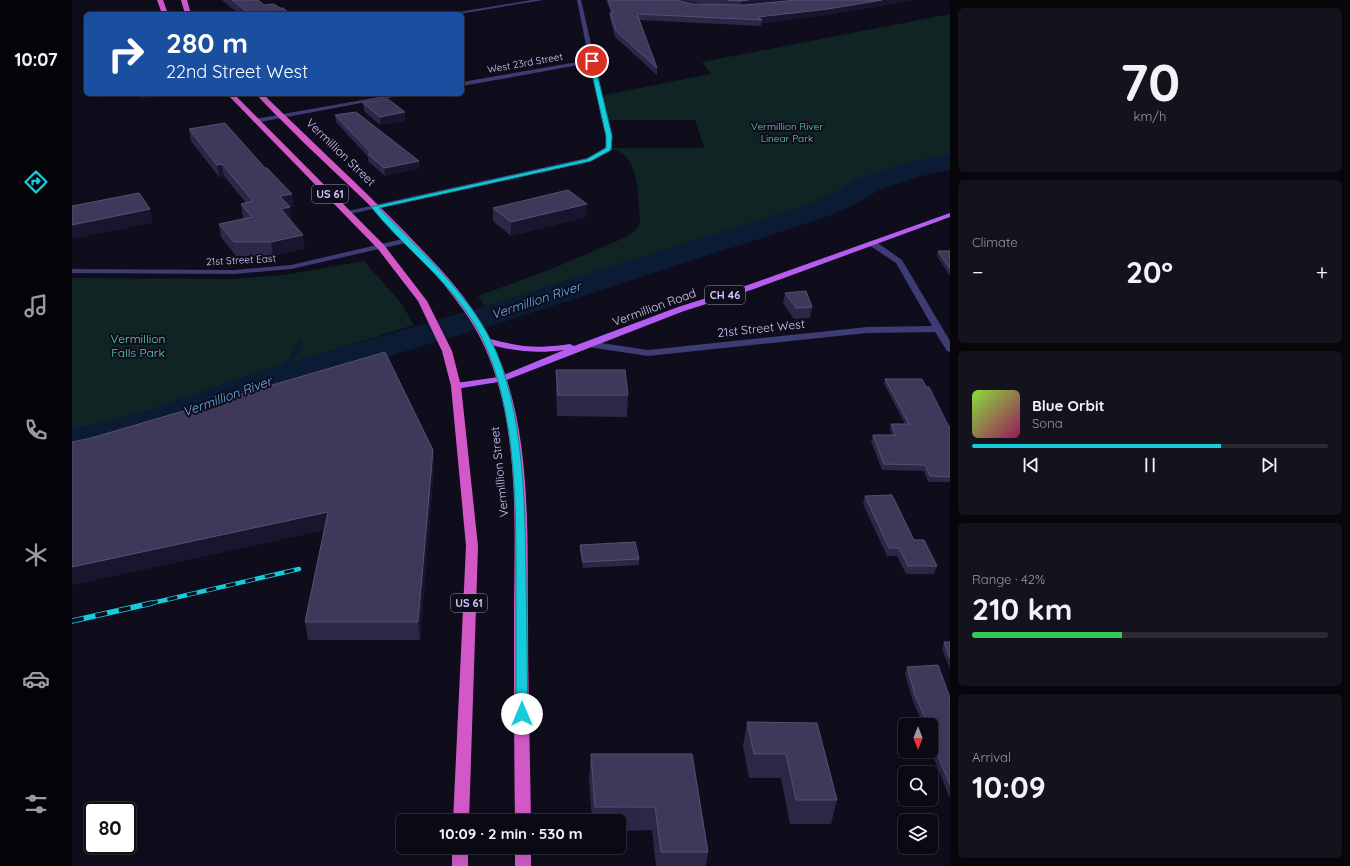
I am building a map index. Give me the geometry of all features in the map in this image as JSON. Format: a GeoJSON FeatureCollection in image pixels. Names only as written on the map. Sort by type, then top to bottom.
{"type":"FeatureCollection","features":[{"type":"Feature","properties":{"kind":"highway"},"geometry":{"type":"LineString","coordinates":[[160,0],[164,12]]}},
{"type":"Feature","properties":{"kind":"highway"},"geometry":{"type":"LineString","coordinates":[[184,0],[187,12]]}},
{"type":"Feature","properties":{"kind":"highway","name":"US 61"},"geometry":{"type":"LineString","coordinates":[[232,96],[381,247],[422,301],[447,351],[456,386],[472,546],[461,814]]}},
{"type":"Feature","properties":{"kind":"highway","name":"Vermillion Street"},"geometry":{"type":"LineString","coordinates":[[261,96],[407,240],[455,292],[478,323],[502,379],[515,440],[521,516],[523,814]]}},
{"type":"Feature","properties":{"kind":"highway"},"geometry":{"type":"LineString","coordinates":[[460,854],[460,866]]}},
{"type":"Feature","properties":{"kind":"highway"},"geometry":{"type":"LineString","coordinates":[[523,854],[523,866]]}},
{"type":"Feature","properties":{"kind":"main road","name":"Vermillion Road"},"geometry":{"type":"LineString","coordinates":[[456,386],[502,379],[588,344],[681,309],[751,287],[950,214]]}},
{"type":"Feature","properties":{"kind":"main road"},"geometry":{"type":"LineString","coordinates":[[487,341],[515,349],[536,352],[588,344]]}},
{"type":"Feature","properties":{"kind":"street"},"geometry":{"type":"LineString","coordinates":[[139,0],[146,0]]}},
{"type":"Feature","properties":{"kind":"street"},"geometry":{"type":"LineString","coordinates":[[462,12],[541,0]]}},
{"type":"Feature","properties":{"kind":"street"},"geometry":{"type":"LineString","coordinates":[[348,213],[589,160],[609,148],[609,136],[579,0]]}},
{"type":"Feature","properties":{"kind":"street","name":"West 23rd Street"},"geometry":{"type":"LineString","coordinates":[[464,84],[592,61]]}},
{"type":"Feature","properties":{"kind":"street"},"geometry":{"type":"LineString","coordinates":[[256,121],[395,96]]}},
{"type":"Feature","properties":{"kind":"street","name":"21st Street East"},"geometry":{"type":"LineString","coordinates":[[72,271],[241,271],[291,267],[407,240]]}},
{"type":"Feature","properties":{"kind":"street"},"geometry":{"type":"LineString","coordinates":[[872,243],[899,262],[950,350]]}},
{"type":"Feature","properties":{"kind":"street","name":"21st Street West"},"geometry":{"type":"LineString","coordinates":[[588,344],[648,353],[867,330],[937,329]]}},
{"type":"Feature","properties":{"kind":"green space","name":"Vermillion River Linear Park"},"geometry":{"type":"Polygon","coordinates":[[[950,14],[950,162],[916,169],[869,184],[848,197],[819,210],[491,315],[478,296],[554,268],[626,237],[636,229],[640,218],[637,186],[632,166],[627,158],[619,152],[609,148],[704,148],[695,120],[605,120],[600,96],[711,74],[702,62],[950,14]]]}},
{"type":"Feature","properties":{"kind":"green space","name":"Vermillion Falls Park"},"geometry":{"type":"Polygon","coordinates":[[[364,261],[401,303],[414,325],[246,377],[118,421],[72,432],[72,278],[231,279],[284,275],[364,261]]]}},
{"type":"Feature","properties":{"kind":"building"},"geometry":{"type":"Polygon","coordinates":[[[232,0],[258,0],[264,5],[274,4],[288,12],[247,12],[232,0]]]}},
{"type":"Feature","properties":{"kind":"building"},"geometry":{"type":"Polygon","coordinates":[[[608,0],[677,0],[693,4],[745,5],[797,0],[882,0],[828,9],[758,17],[762,20],[637,14],[657,68],[616,31],[610,13],[613,13],[608,0]]]}},
{"type":"Feature","properties":{"kind":"building"},"geometry":{"type":"Polygon","coordinates":[[[388,99],[405,112],[380,117],[363,103],[388,99]]]}},
{"type":"Feature","properties":{"kind":"building"},"geometry":{"type":"Polygon","coordinates":[[[356,112],[419,161],[384,168],[368,154],[371,153],[335,115],[356,112]]]}},
{"type":"Feature","properties":{"kind":"building"},"geometry":{"type":"Polygon","coordinates":[[[225,123],[265,168],[267,168],[292,194],[280,196],[290,207],[281,209],[303,235],[271,242],[234,242],[219,224],[252,217],[241,204],[253,201],[222,164],[217,165],[189,129],[225,123]]]}},
{"type":"Feature","properties":{"kind":"building"},"geometry":{"type":"Polygon","coordinates":[[[568,190],[587,204],[511,222],[493,208],[568,190]]]}},
{"type":"Feature","properties":{"kind":"building"},"geometry":{"type":"Polygon","coordinates":[[[139,193],[150,209],[72,225],[72,206],[139,193]]]}},
{"type":"Feature","properties":{"kind":"building"},"geometry":{"type":"Polygon","coordinates":[[[938,251],[950,251],[950,269],[938,251]]]}},
{"type":"Feature","properties":{"kind":"building"},"geometry":{"type":"Polygon","coordinates":[[[806,291],[812,307],[796,308],[785,293],[806,291]]]}},
{"type":"Feature","properties":{"kind":"building"},"geometry":{"type":"Polygon","coordinates":[[[385,352],[433,450],[418,622],[305,622],[328,512],[72,567],[72,442],[91,438],[385,352]]]}},
{"type":"Feature","properties":{"kind":"building"},"geometry":{"type":"Polygon","coordinates":[[[556,370],[625,370],[628,395],[558,395],[556,370]]]}},
{"type":"Feature","properties":{"kind":"building"},"geometry":{"type":"Polygon","coordinates":[[[885,379],[922,379],[926,387],[929,387],[950,427],[950,477],[930,476],[925,465],[884,464],[873,435],[896,435],[891,424],[909,424],[885,379]]]}},
{"type":"Feature","properties":{"kind":"building"},"geometry":{"type":"Polygon","coordinates":[[[892,495],[914,540],[924,540],[937,566],[908,566],[899,548],[889,548],[865,496],[892,495]]]}},
{"type":"Feature","properties":{"kind":"building"},"geometry":{"type":"Polygon","coordinates":[[[635,542],[639,559],[583,562],[580,545],[635,542]]]}},
{"type":"Feature","properties":{"kind":"building"},"geometry":{"type":"Polygon","coordinates":[[[944,642],[950,642],[950,658],[944,642]]]}},
{"type":"Feature","properties":{"kind":"building"},"geometry":{"type":"Polygon","coordinates":[[[938,665],[950,698],[950,785],[938,756],[938,718],[925,718],[915,695],[907,667],[938,665]]]}},
{"type":"Feature","properties":{"kind":"building"},"geometry":{"type":"Polygon","coordinates":[[[747,722],[817,723],[837,800],[796,800],[786,754],[754,754],[747,722]]]}},
{"type":"Feature","properties":{"kind":"building"},"geometry":{"type":"Polygon","coordinates":[[[591,754],[692,754],[708,852],[661,852],[655,807],[595,807],[591,754]]]}},
{"type":"Feature","properties":{"kind":"waterway","name":"Vermillion River"},"geometry":{"type":"LineString","coordinates":[[72,441],[159,420],[266,381],[491,315],[819,210],[848,197],[869,184],[916,169],[950,162]]}},
{"type":"Feature","properties":{"kind":"waterway"},"geometry":{"type":"LineString","coordinates":[[266,381],[283,369],[291,361],[295,356],[300,342]]}},
{"type":"Feature","properties":{"kind":"railway"},"geometry":{"type":"LineString","coordinates":[[148,604],[299,569]]}},
{"type":"Feature","properties":{"kind":"railway"},"geometry":{"type":"LineString","coordinates":[[72,621],[152,603]]}},
{"type":"Feature","properties":{"kind":"route"},"geometry":{"type":"LineString","coordinates":[[522,714],[521,516],[515,440],[502,379],[478,323],[455,292],[374,207],[589,160],[609,148],[609,136],[592,61]]}}]}
